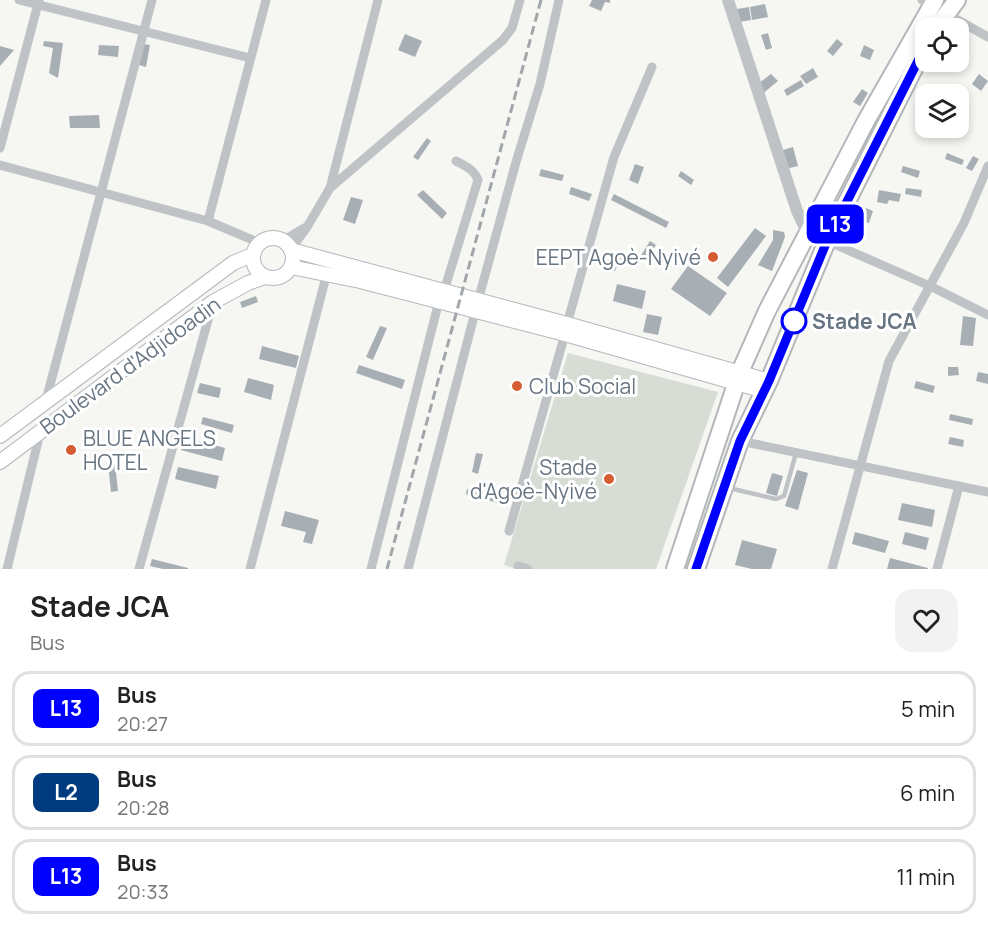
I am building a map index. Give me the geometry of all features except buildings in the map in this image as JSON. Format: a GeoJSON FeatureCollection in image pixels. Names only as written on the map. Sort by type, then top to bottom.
{"type":"FeatureCollection","features":[{"type":"Feature","properties":{"kind":"highway"},"geometry":{"type":"LineString","coordinates":[[943,18],[957,0]]}},
{"type":"Feature","properties":{"kind":"highway"},"geometry":{"type":"LineString","coordinates":[[675,569],[739,378],[767,311],[929,2]]}},
{"type":"Feature","properties":{"kind":"highway"},"geometry":{"type":"LineString","coordinates":[[696,569],[740,441],[766,386],[827,241],[915,67]]}},
{"type":"Feature","properties":{"kind":"main road"},"geometry":{"type":"LineString","coordinates":[[288,247],[293,259],[285,275],[275,279],[265,277],[256,271],[256,249],[275,238],[288,247],[442,296],[766,386]]}},
{"type":"Feature","properties":{"kind":"main road","name":"Boulevard d'Adjidoadin"},"geometry":{"type":"LineString","coordinates":[[2,433],[45,404],[233,263],[256,249]]}},
{"type":"Feature","properties":{"kind":"main road"},"geometry":{"type":"LineString","coordinates":[[291,267],[442,296]]}},
{"type":"Feature","properties":{"kind":"main road","name":"Boulevard d'Adjidoadin"},"geometry":{"type":"LineString","coordinates":[[0,462],[213,302],[248,283],[265,277]]}},
{"type":"Feature","properties":{"kind":"street"},"geometry":{"type":"LineString","coordinates":[[19,0],[39,2],[250,58]]}},
{"type":"Feature","properties":{"kind":"street"},"geometry":{"type":"LineString","coordinates":[[45,404],[152,0]]}},
{"type":"Feature","properties":{"kind":"street"},"geometry":{"type":"LineString","coordinates":[[208,221],[266,0]]}},
{"type":"Feature","properties":{"kind":"street"},"geometry":{"type":"LineString","coordinates":[[288,247],[307,227],[330,188],[378,0]]}},
{"type":"Feature","properties":{"kind":"street"},"geometry":{"type":"LineString","coordinates":[[330,188],[503,40],[513,28],[520,0]]}},
{"type":"Feature","properties":{"kind":"street"},"geometry":{"type":"LineString","coordinates":[[408,569],[477,306],[540,84],[559,0]]}},
{"type":"Feature","properties":{"kind":"street"},"geometry":{"type":"LineString","coordinates":[[728,0],[796,211],[807,232],[930,286],[988,315]]}},
{"type":"Feature","properties":{"kind":"street"},"geometry":{"type":"LineString","coordinates":[[0,148],[39,2]]}},
{"type":"Feature","properties":{"kind":"street"},"geometry":{"type":"LineString","coordinates":[[929,2],[988,37]]}},
{"type":"Feature","properties":{"kind":"street"},"geometry":{"type":"LineString","coordinates":[[509,531],[614,157],[652,67]]}},
{"type":"Feature","properties":{"kind":"street"},"geometry":{"type":"LineString","coordinates":[[371,569],[442,296],[478,180],[476,174],[456,161]]}},
{"type":"Feature","properties":{"kind":"street"},"geometry":{"type":"LineString","coordinates":[[0,165],[208,221],[234,233],[256,249]]}},
{"type":"Feature","properties":{"kind":"street"},"geometry":{"type":"LineString","coordinates":[[832,569],[889,361],[964,224],[988,166]]}},
{"type":"Feature","properties":{"kind":"street"},"geometry":{"type":"LineString","coordinates":[[250,569],[327,273]]}},
{"type":"Feature","properties":{"kind":"street"},"geometry":{"type":"LineString","coordinates":[[139,569],[213,302]]}},
{"type":"Feature","properties":{"kind":"street"},"geometry":{"type":"LineString","coordinates":[[7,569],[40,430]]}},
{"type":"Feature","properties":{"kind":"street"},"geometry":{"type":"LineString","coordinates":[[740,441],[988,492]]}},
{"type":"Feature","properties":{"kind":"street"},"geometry":{"type":"LineString","coordinates":[[938,569],[959,486]]}},
{"type":"Feature","properties":{"kind":"street"},"geometry":{"type":"LineString","coordinates":[[518,566],[528,569]]}},
{"type":"Feature","properties":{"kind":"lane"},"geometry":{"type":"LineString","coordinates":[[723,487],[776,499],[781,498],[784,496],[796,453]]}},
{"type":"Feature","properties":{"kind":"shaded area","name":"Stade d'Agoè-Nyivé"},"geometry":{"type":"Polygon","coordinates":[[[568,353],[718,392],[656,569],[517,569],[504,565],[568,353]]]}},
{"type":"Feature","properties":{"kind":"railway"},"geometry":{"type":"LineString","coordinates":[[387,569],[541,0]]}},
{"type":"Feature","properties":{"kind":"bus line","name":"L13"},"geometry":{"type":"LineString","coordinates":[[696,569],[740,441],[769,381],[827,241],[915,65]]}},
{"type":"Feature","properties":{"kind":"place","name":"EEPT Agoè-Nyivé"},"geometry":{"type":"Point","coordinates":[713,257]}},
{"type":"Feature","properties":{"kind":"place","name":"Stade JCA"},"geometry":{"type":"Point","coordinates":[794,321]}},
{"type":"Feature","properties":{"kind":"place","name":"Club Social"},"geometry":{"type":"Point","coordinates":[517,386]}},
{"type":"Feature","properties":{"kind":"place","name":"BLUE ANGELS HOTEL"},"geometry":{"type":"Point","coordinates":[71,450]}},
{"type":"Feature","properties":{"kind":"place","name":"Stade d'Agoè-Nyivé"},"geometry":{"type":"Point","coordinates":[609,479]}}]}
